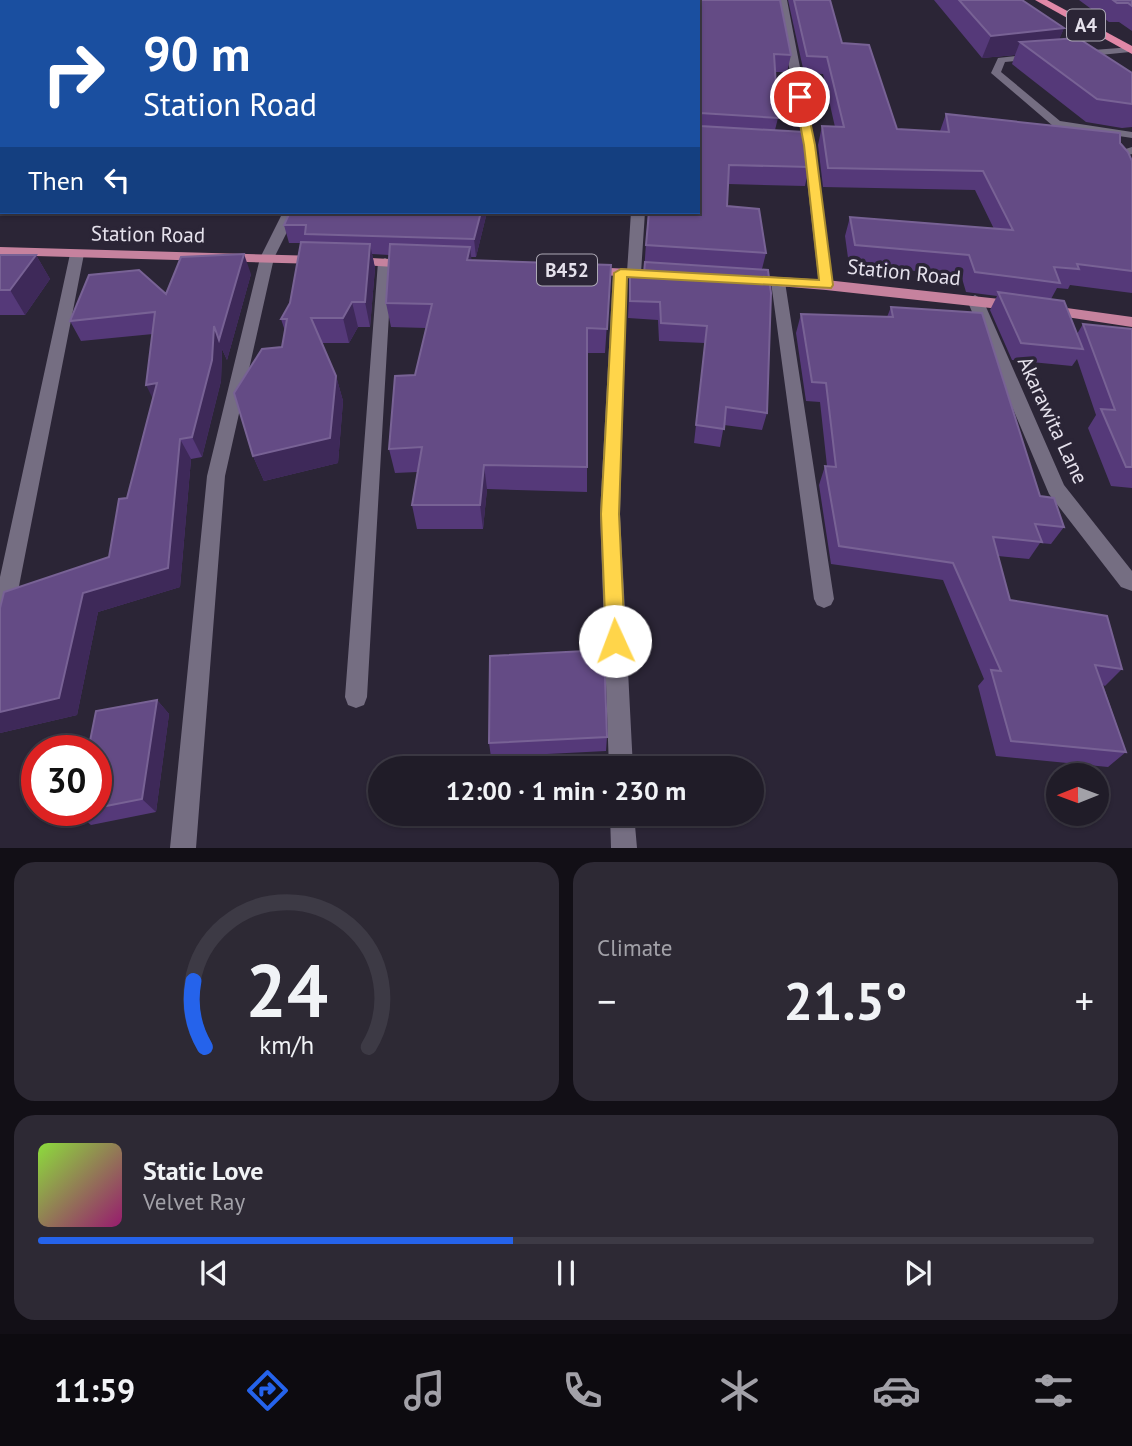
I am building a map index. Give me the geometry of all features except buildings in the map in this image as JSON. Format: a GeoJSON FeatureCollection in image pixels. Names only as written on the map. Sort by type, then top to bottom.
{"type":"FeatureCollection","features":[{"type":"Feature","properties":{"kind":"highway","name":"A4"},"geometry":{"type":"LineString","coordinates":[[1040,0],[1131,50]]}},
{"type":"Feature","properties":{"kind":"main road","name":"Station Road"},"geometry":{"type":"LineString","coordinates":[[0,251],[426,264]]}},
{"type":"Feature","properties":{"kind":"main road","name":"B452"},"geometry":{"type":"LineString","coordinates":[[579,271],[673,276]]}},
{"type":"Feature","properties":{"kind":"main road","name":"Station Road"},"geometry":{"type":"LineString","coordinates":[[725,279],[826,285],[975,300],[1132,322]]}},
{"type":"Feature","properties":{"kind":"street"},"geometry":{"type":"LineString","coordinates":[[782,0],[809,145],[826,285]]}},
{"type":"Feature","properties":{"kind":"street"},"geometry":{"type":"LineString","coordinates":[[795,144],[809,145]]}},
{"type":"Feature","properties":{"kind":"street"},"geometry":{"type":"LineString","coordinates":[[184,848],[216,476],[267,258],[289,214]]}},
{"type":"Feature","properties":{"kind":"street"},"geometry":{"type":"LineString","coordinates":[[620,756],[610,514],[627,273],[638,214]]}},
{"type":"Feature","properties":{"kind":"street"},"geometry":{"type":"LineString","coordinates":[[0,627],[77,254]]}},
{"type":"Feature","properties":{"kind":"street"},"geometry":{"type":"LineString","coordinates":[[356,697],[385,262]]}},
{"type":"Feature","properties":{"kind":"street"},"geometry":{"type":"LineString","coordinates":[[778,282],[824,599]]}},
{"type":"Feature","properties":{"kind":"street","name":"Akarawita Lane"},"geometry":{"type":"LineString","coordinates":[[975,300],[1056,489],[1128,581],[1132,582]]}},
{"type":"Feature","properties":{"kind":"street"},"geometry":{"type":"LineString","coordinates":[[623,826],[624,848]]}},
{"type":"Feature","properties":{"kind":"lane"},"geometry":{"type":"LineString","coordinates":[[1063,55],[1131,50]]}},
{"type":"Feature","properties":{"kind":"lane"},"geometry":{"type":"LineString","coordinates":[[1051,56],[1001,60],[996,73],[1057,124],[1132,135]]}},
{"type":"Feature","properties":{"kind":"lane"},"geometry":{"type":"LineString","coordinates":[[1132,150],[1120,154],[1118,160],[1132,177]]}},
{"type":"Feature","properties":{"kind":"route"},"geometry":{"type":"LineString","coordinates":[[615,641],[610,514],[621,273],[826,285],[809,145],[800,97]]}}]}
